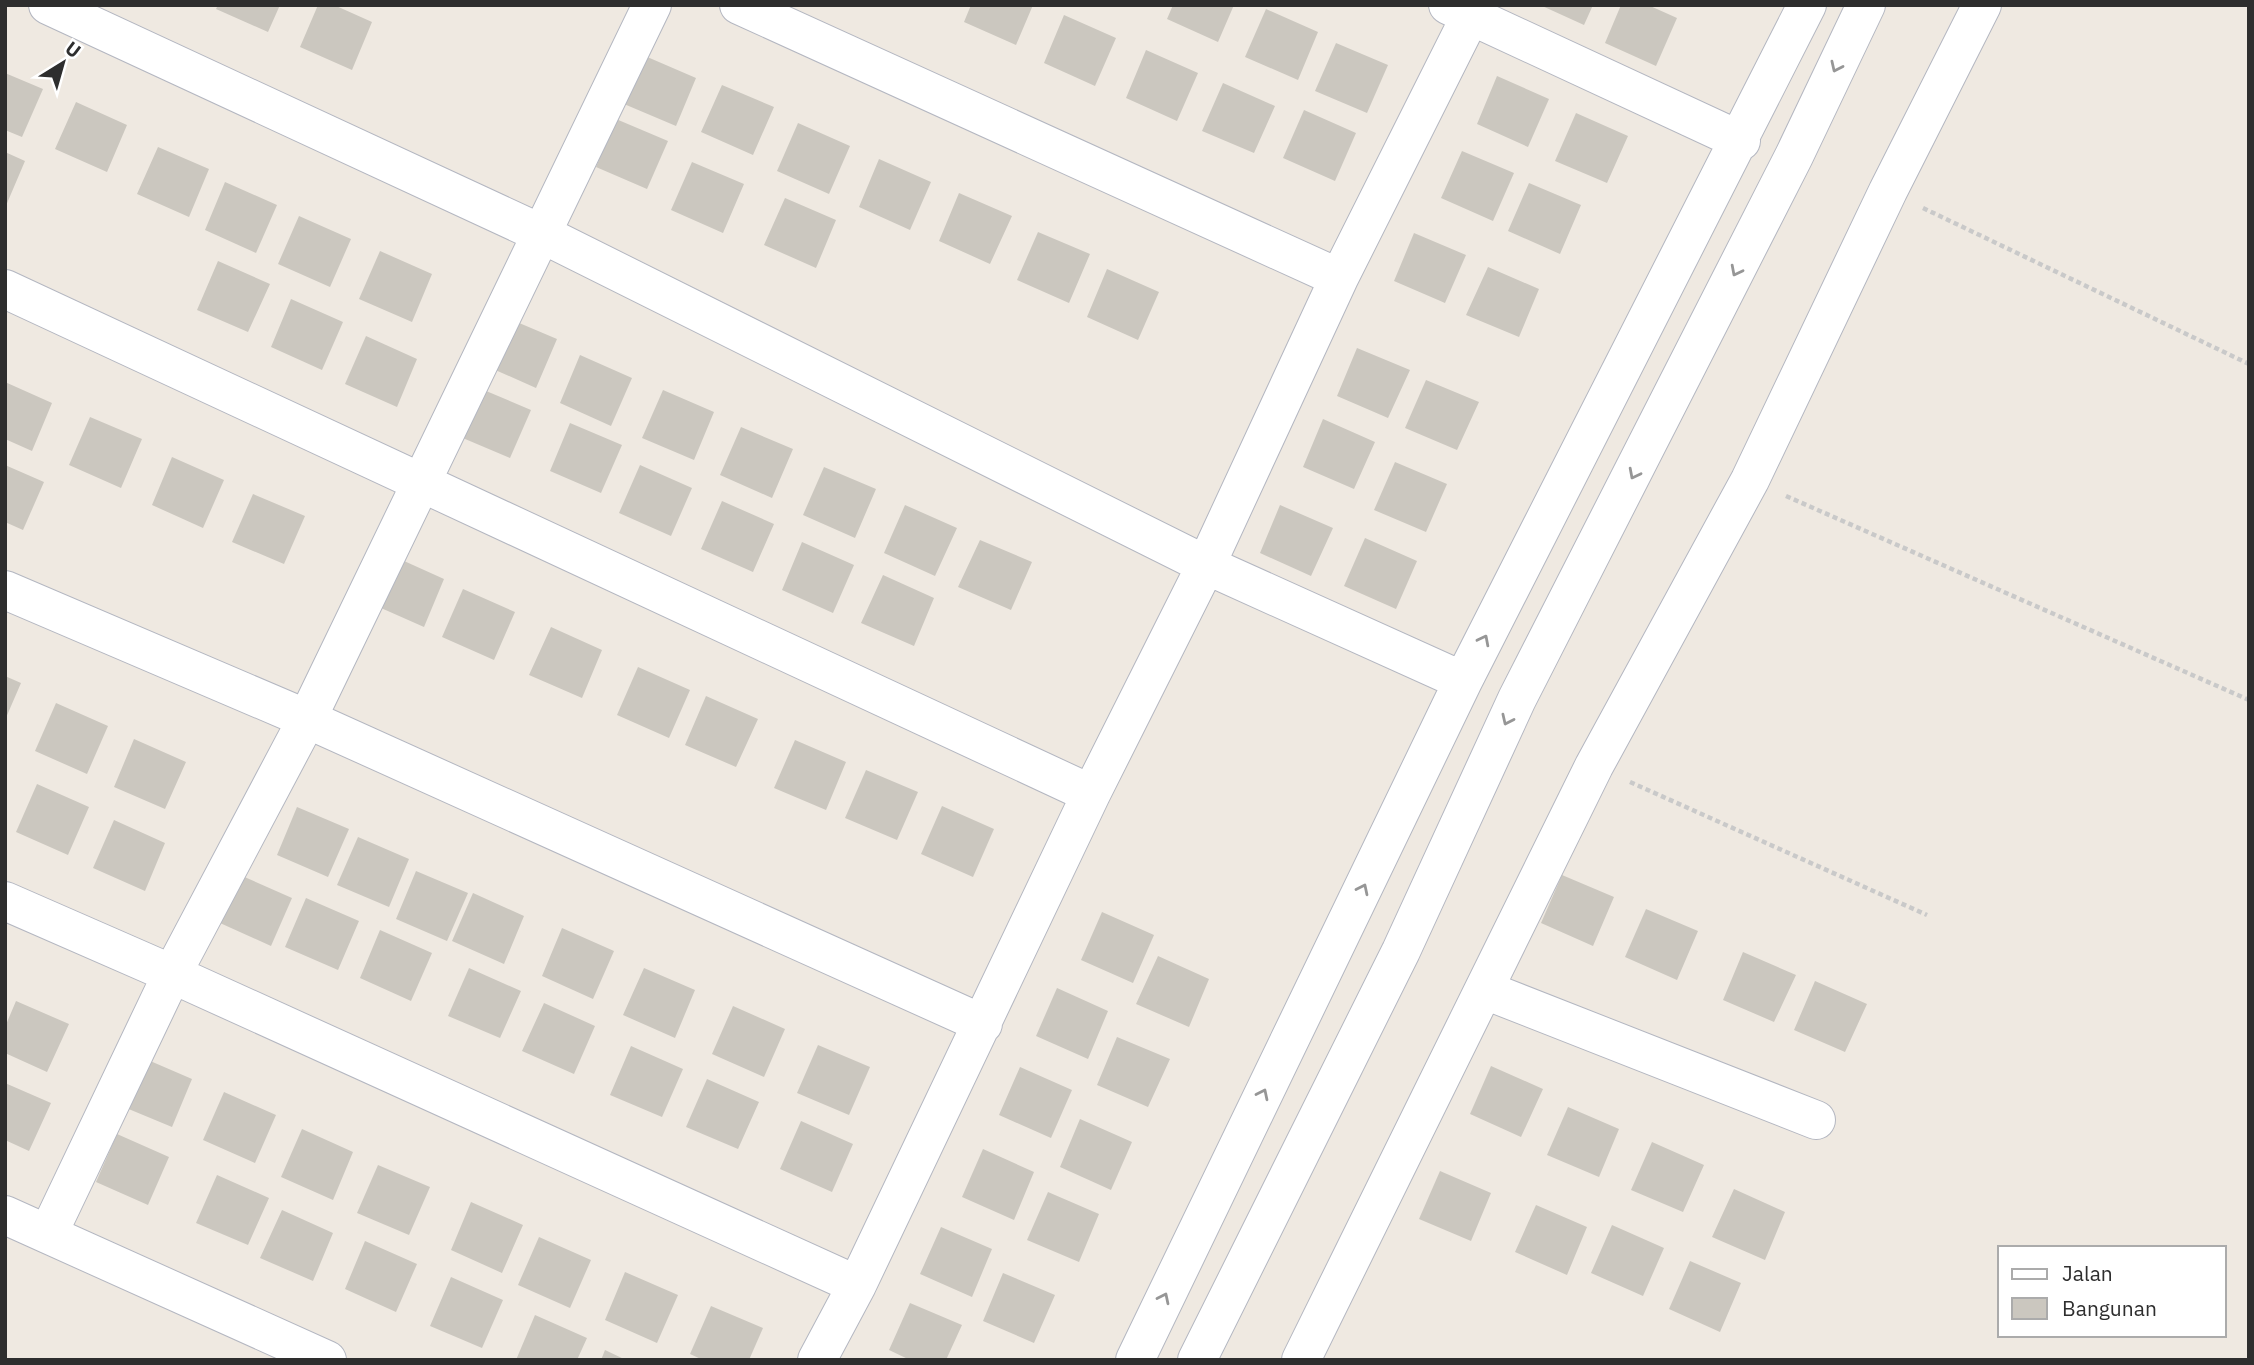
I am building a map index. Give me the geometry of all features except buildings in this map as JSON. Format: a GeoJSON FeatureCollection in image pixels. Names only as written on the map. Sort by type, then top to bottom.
{"type":"FeatureCollection","features":[{"type":"Feature","properties":{"kind":"street"},"geometry":{"type":"LineString","coordinates":[[47,5],[542,234],[1206,565],[1463,681]]}},
{"type":"Feature","properties":{"kind":"street"},"geometry":{"type":"LineString","coordinates":[[48,1234],[172,974],[307,719],[652,5]]}},
{"type":"Feature","properties":{"kind":"street"},"geometry":{"type":"LineString","coordinates":[[739,5],[1339,278]]}},
{"type":"Feature","properties":{"kind":"street"},"geometry":{"type":"LineString","coordinates":[[1135,1360],[1463,681],[1741,141],[1807,5]]}},
{"type":"Feature","properties":{"kind":"street"},"geometry":{"type":"LineString","coordinates":[[1197,1360],[1401,951],[1517,699],[1661,420],[1866,5]]}},
{"type":"Feature","properties":{"kind":"street"},"geometry":{"type":"LineString","coordinates":[[1301,1360],[1594,766],[1750,480],[1888,191],[1982,5]]}},
{"type":"Feature","properties":{"kind":"street"},"geometry":{"type":"LineString","coordinates":[[817,1360],[857,1285],[984,1024],[1091,794],[1206,565],[1465,9],[1741,141]]}},
{"type":"Feature","properties":{"kind":"street"},"geometry":{"type":"LineString","coordinates":[[5,289],[419,484],[1091,794]]}},
{"type":"Feature","properties":{"kind":"street"},"geometry":{"type":"LineString","coordinates":[[5,590],[307,719],[984,1024]]}},
{"type":"Feature","properties":{"kind":"street"},"geometry":{"type":"LineString","coordinates":[[5,901],[857,1285]]}},
{"type":"Feature","properties":{"kind":"street"},"geometry":{"type":"LineString","coordinates":[[1485,990],[1816,1120]]}},
{"type":"Feature","properties":{"kind":"street"},"geometry":{"type":"LineString","coordinates":[[5,1215],[327,1360]]}},
{"type":"Feature","properties":{"kind":"path"},"geometry":{"type":"LineString","coordinates":[[1888,191],[2249,364]]}},
{"type":"Feature","properties":{"kind":"path"},"geometry":{"type":"LineString","coordinates":[[1750,480],[2249,700]]}},
{"type":"Feature","properties":{"kind":"path"},"geometry":{"type":"LineString","coordinates":[[1594,766],[1927,915]]}}]}
